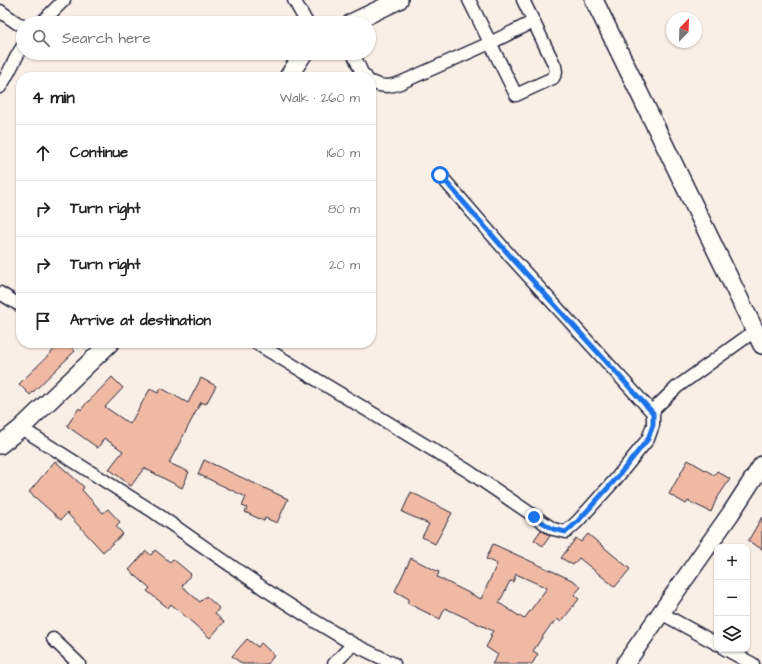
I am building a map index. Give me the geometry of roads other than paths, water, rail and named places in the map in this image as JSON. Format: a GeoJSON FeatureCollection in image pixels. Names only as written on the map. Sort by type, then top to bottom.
{"type":"FeatureCollection","features":[{"type":"Feature","properties":{"kind":"street"},"geometry":{"type":"LineString","coordinates":[[48,16],[64,0]]}},
{"type":"Feature","properties":{"kind":"street"},"geometry":{"type":"LineString","coordinates":[[294,0],[303,16]]}},
{"type":"Feature","properties":{"kind":"street"},"geometry":{"type":"LineString","coordinates":[[365,16],[399,0]]}},
{"type":"Feature","properties":{"kind":"street"},"geometry":{"type":"LineString","coordinates":[[469,0],[516,95],[553,78],[556,72],[555,66],[522,0]]}},
{"type":"Feature","properties":{"kind":"street"},"geometry":{"type":"LineString","coordinates":[[264,348],[461,467],[553,529],[566,532],[615,480],[648,439],[653,425],[653,413],[655,408],[677,387],[759,337],[734,289],[594,0]]}},
{"type":"Feature","properties":{"kind":"street"},"geometry":{"type":"LineString","coordinates":[[0,11],[16,22]]}},
{"type":"Feature","properties":{"kind":"street"},"geometry":{"type":"LineString","coordinates":[[376,84],[389,87],[400,83],[533,22]]}},
{"type":"Feature","properties":{"kind":"street"},"geometry":{"type":"LineString","coordinates":[[0,87],[16,58]]}},
{"type":"Feature","properties":{"kind":"street"},"geometry":{"type":"LineString","coordinates":[[291,72],[299,60]]}},
{"type":"Feature","properties":{"kind":"street"},"geometry":{"type":"LineString","coordinates":[[356,60],[362,72]]}},
{"type":"Feature","properties":{"kind":"street"},"geometry":{"type":"LineString","coordinates":[[440,175],[512,258],[653,413]]}},
{"type":"Feature","properties":{"kind":"street"},"geometry":{"type":"LineString","coordinates":[[0,293],[16,303]]}},
{"type":"Feature","properties":{"kind":"street"},"geometry":{"type":"LineString","coordinates":[[0,445],[21,428],[100,348]]}},
{"type":"Feature","properties":{"kind":"street"},"geometry":{"type":"LineString","coordinates":[[21,428],[154,512],[266,590],[313,620],[354,644],[394,664]]}},
{"type":"Feature","properties":{"kind":"street"},"geometry":{"type":"LineString","coordinates":[[625,664],[731,513],[762,465]]}},
{"type":"Feature","properties":{"kind":"street"},"geometry":{"type":"LineString","coordinates":[[661,614],[714,642]]}},
{"type":"Feature","properties":{"kind":"street"},"geometry":{"type":"LineString","coordinates":[[53,639],[79,664]]}},
{"type":"Feature","properties":{"kind":"street"},"geometry":{"type":"LineString","coordinates":[[334,664],[354,644]]}},
{"type":"Feature","properties":{"kind":"street"},"geometry":{"type":"LineString","coordinates":[[730,652],[752,664]]}}]}
